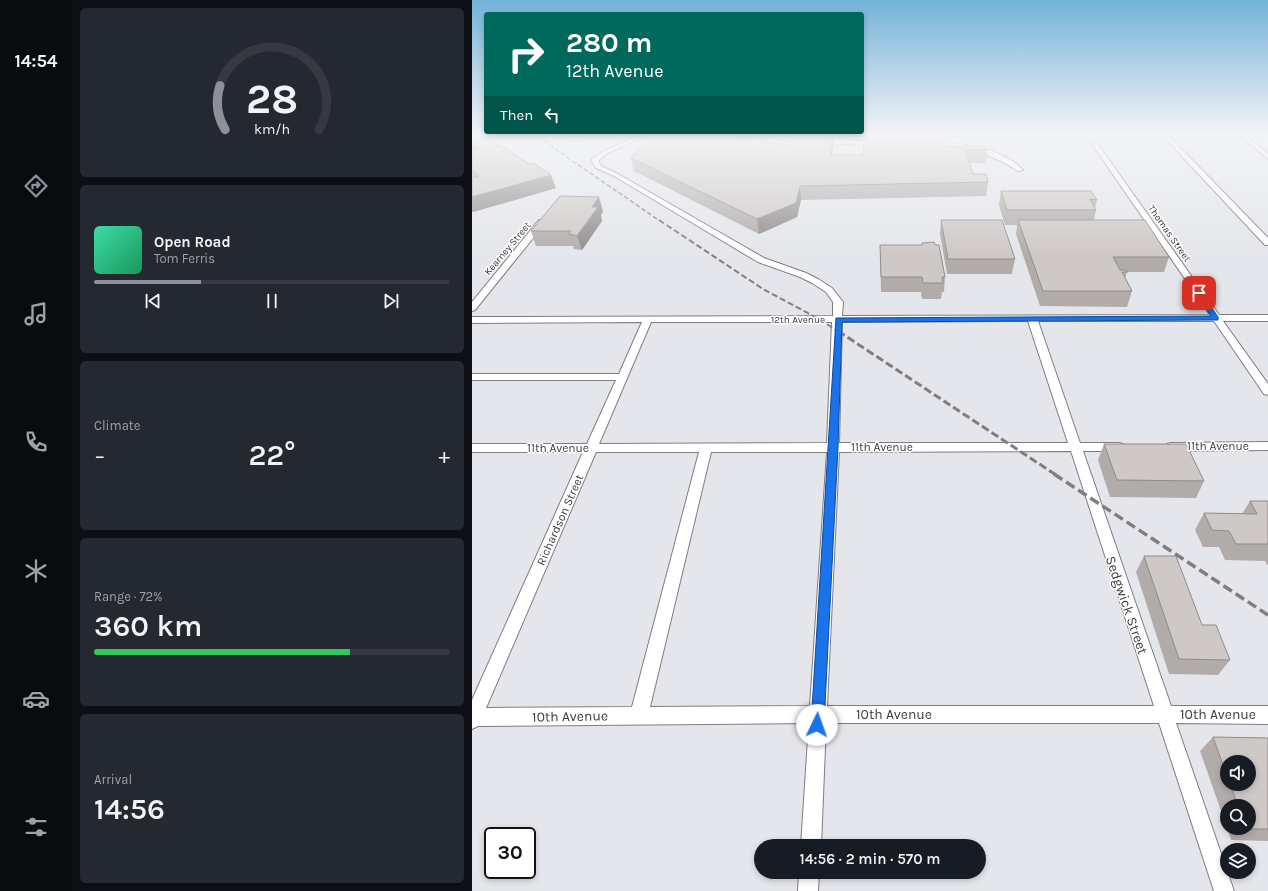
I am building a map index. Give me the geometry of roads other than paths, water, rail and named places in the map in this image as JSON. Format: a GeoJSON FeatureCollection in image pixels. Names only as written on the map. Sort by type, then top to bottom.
{"type":"FeatureCollection","features":[{"type":"Feature","properties":{"kind":"street"},"geometry":{"type":"LineString","coordinates":[[615,175],[761,260],[803,274],[825,287],[838,302],[839,320],[833,447],[811,839]]}},
{"type":"Feature","properties":{"kind":"street","name":"Thomas Street"},"geometry":{"type":"LineString","coordinates":[[1116,175],[1268,392]]}},
{"type":"Feature","properties":{"kind":"street"},"geometry":{"type":"LineString","coordinates":[[1203,175],[1268,243]]}},
{"type":"Feature","properties":{"kind":"street","name":"Kearney Street"},"geometry":{"type":"LineString","coordinates":[[472,308],[544,220]]}},
{"type":"Feature","properties":{"kind":"street","name":"Sedgwick Street"},"geometry":{"type":"LineString","coordinates":[[1032,318],[1096,515],[1166,714],[1224,891]]}},
{"type":"Feature","properties":{"kind":"street","name":"12th Avenue"},"geometry":{"type":"LineString","coordinates":[[472,320],[1268,318]]}},
{"type":"Feature","properties":{"kind":"street","name":"Richardson Street"},"geometry":{"type":"LineString","coordinates":[[472,718],[648,319]]}},
{"type":"Feature","properties":{"kind":"street"},"geometry":{"type":"LineString","coordinates":[[472,377],[622,377]]}},
{"type":"Feature","properties":{"kind":"street","name":"11th Avenue"},"geometry":{"type":"LineString","coordinates":[[1160,447],[1268,446]]}},
{"type":"Feature","properties":{"kind":"street"},"geometry":{"type":"LineString","coordinates":[[639,715],[706,447]]}},
{"type":"Feature","properties":{"kind":"street","name":"11th Avenue"},"geometry":{"type":"LineString","coordinates":[[472,448],[1129,447]]}},
{"type":"Feature","properties":{"kind":"street","name":"10th Avenue"},"geometry":{"type":"LineString","coordinates":[[472,718],[818,714],[1268,715]]}},
{"type":"Feature","properties":{"kind":"street"},"geometry":{"type":"LineString","coordinates":[[808,891],[809,879]]}},
{"type":"Feature","properties":{"kind":"railway"},"geometry":{"type":"LineString","coordinates":[[592,175],[660,221]]}},
{"type":"Feature","properties":{"kind":"railway"},"geometry":{"type":"LineString","coordinates":[[659,220],[763,289],[819,319],[839,332]]}},
{"type":"Feature","properties":{"kind":"railway"},"geometry":{"type":"LineString","coordinates":[[838,331],[1056,475]]}},
{"type":"Feature","properties":{"kind":"railway"},"geometry":{"type":"LineString","coordinates":[[1054,474],[1268,615]]}}]}
